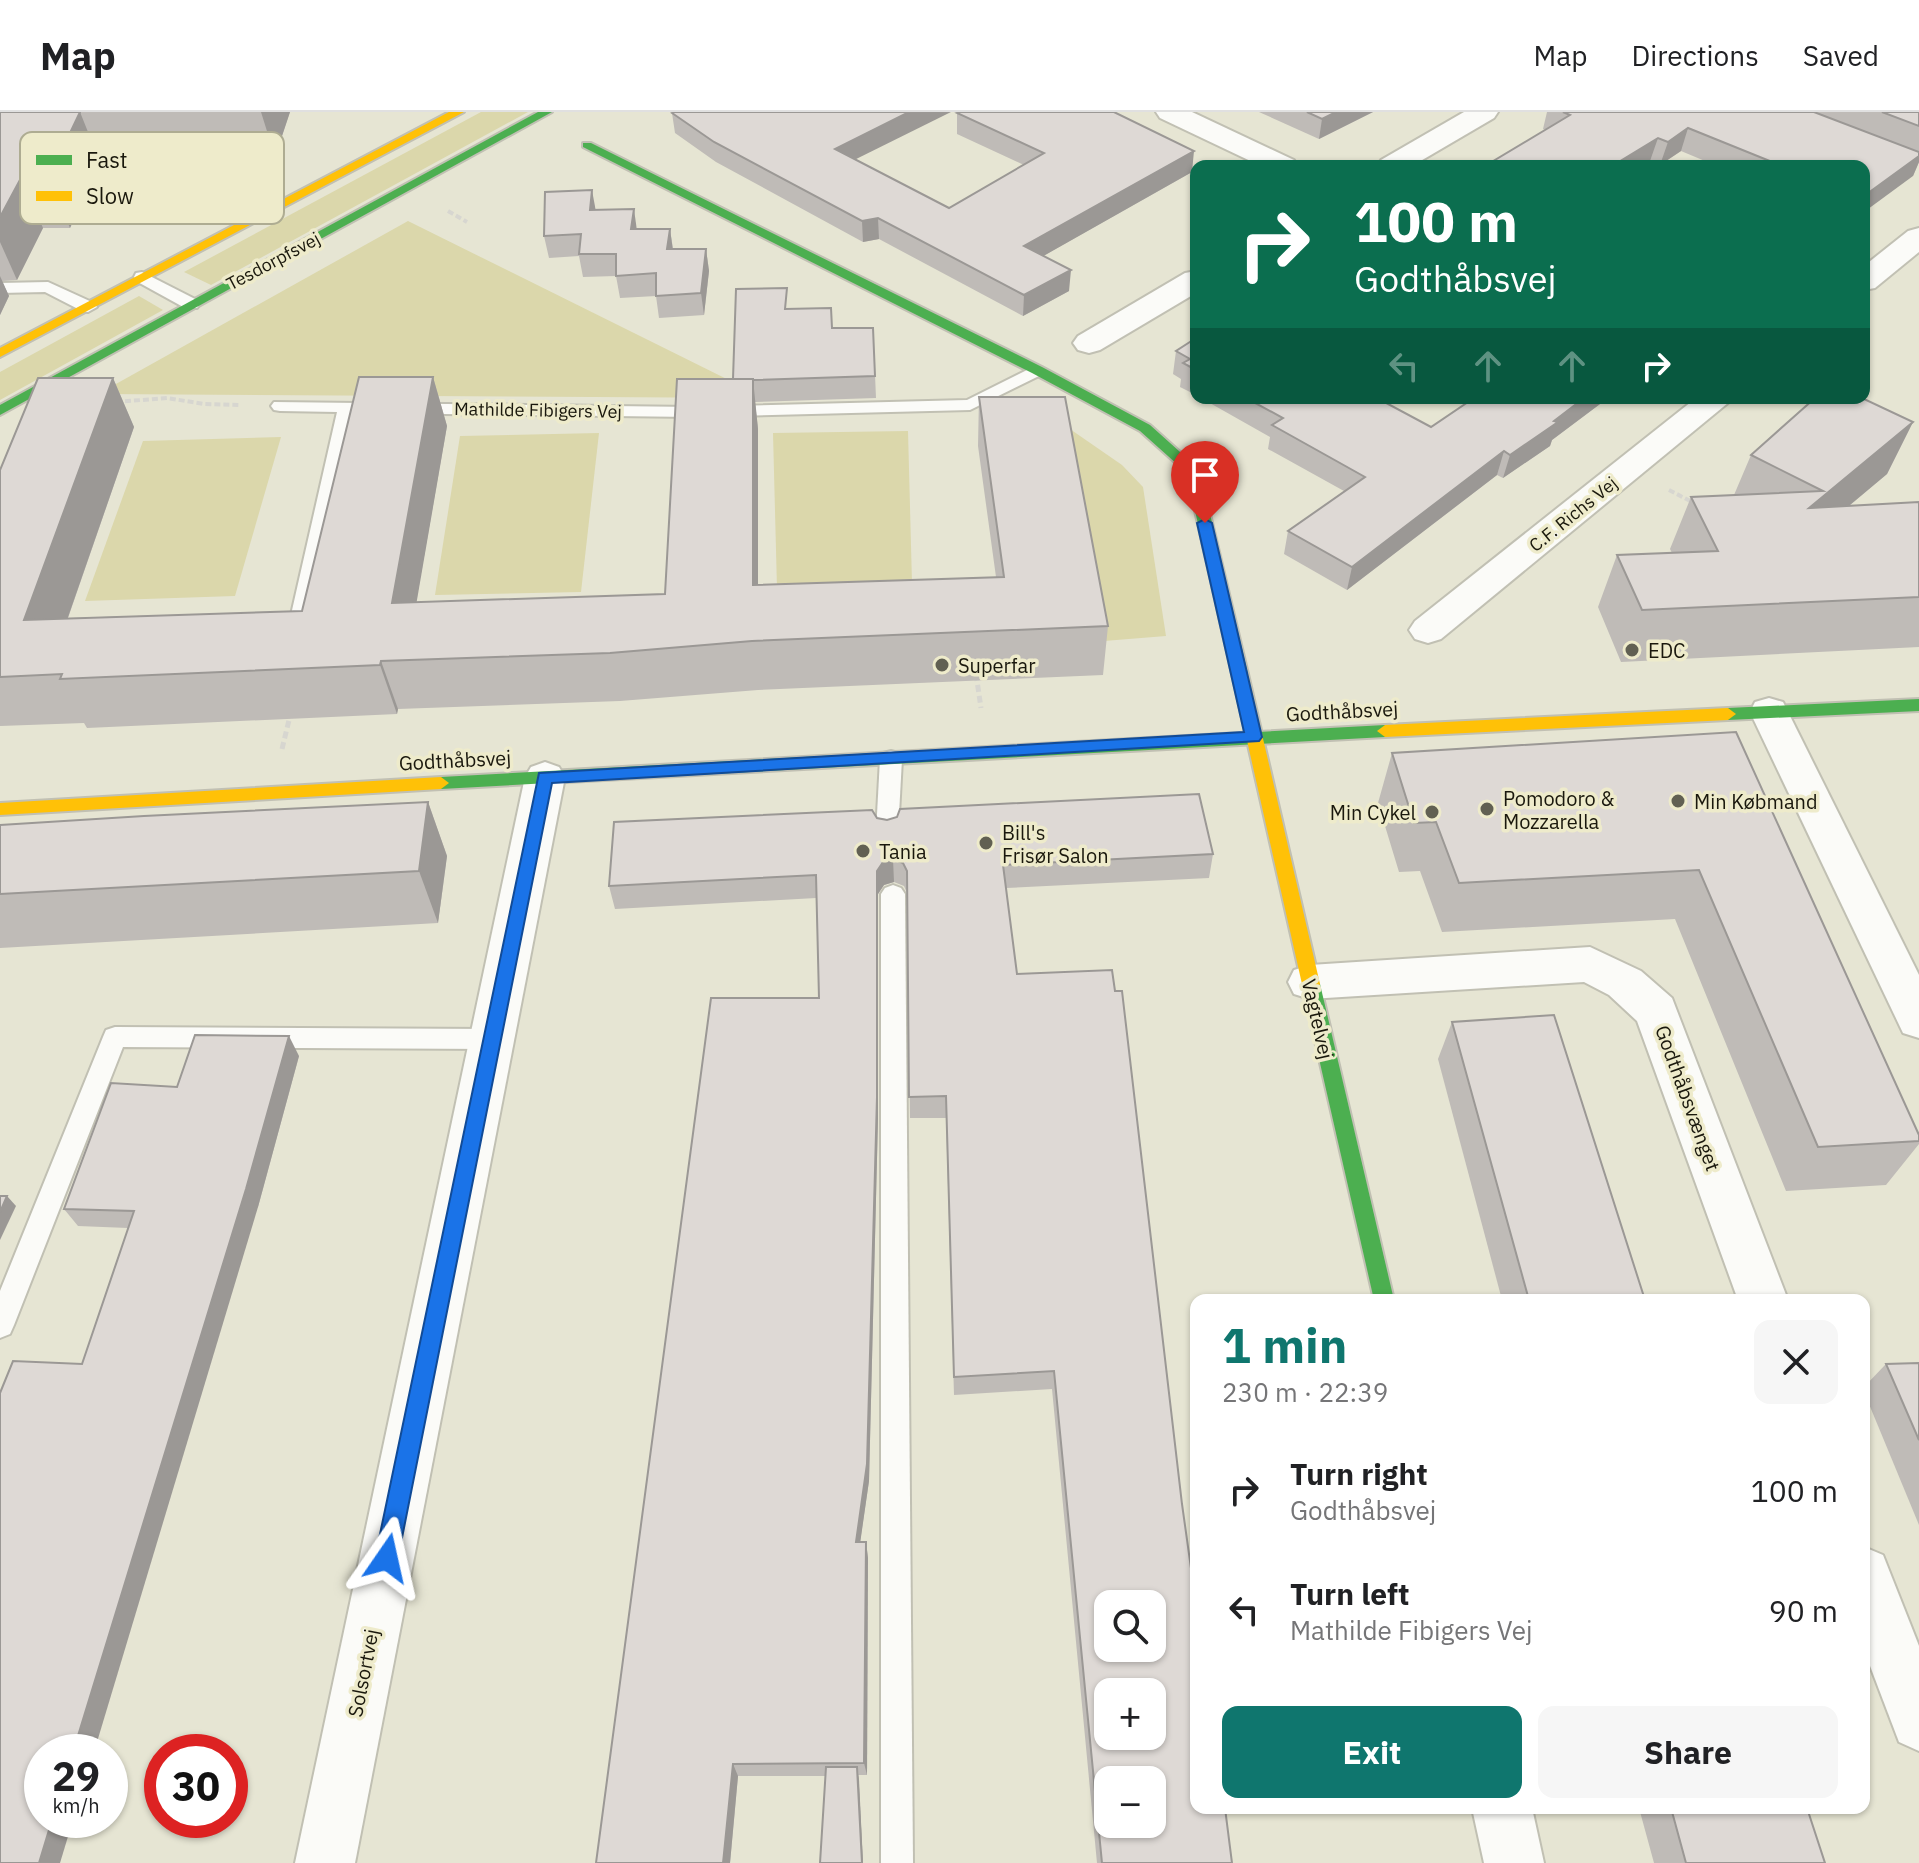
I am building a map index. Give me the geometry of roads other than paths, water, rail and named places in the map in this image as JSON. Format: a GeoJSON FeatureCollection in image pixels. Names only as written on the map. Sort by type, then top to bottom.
{"type":"FeatureCollection","features":[{"type":"Feature","properties":{"kind":"street"},"geometry":{"type":"LineString","coordinates":[[284,203],[458,112]]}},
{"type":"Feature","properties":{"kind":"street","name":"Tesdorpfsvej"},"geometry":{"type":"LineString","coordinates":[[0,411],[191,304],[407,191],[546,112]]}},
{"type":"Feature","properties":{"kind":"street"},"geometry":{"type":"LineString","coordinates":[[1170,112],[1271,160]]}},
{"type":"Feature","properties":{"kind":"street"},"geometry":{"type":"LineString","coordinates":[[1401,160],[1484,112]]}},
{"type":"Feature","properties":{"kind":"street"},"geometry":{"type":"LineString","coordinates":[[587,145],[1037,370],[1145,428],[1184,463],[1198,493],[1253,737]]}},
{"type":"Feature","properties":{"kind":"street"},"geometry":{"type":"LineString","coordinates":[[0,353],[244,224]]}},
{"type":"Feature","properties":{"kind":"street"},"geometry":{"type":"LineString","coordinates":[[1870,276],[1919,237]]}},
{"type":"Feature","properties":{"kind":"street"},"geometry":{"type":"LineString","coordinates":[[1089,343],[1190,284]]}},
{"type":"Feature","properties":{"kind":"street","name":"C.F. Richs Vej"},"geometry":{"type":"LineString","coordinates":[[1428,630],[1709,404]]}},
{"type":"Feature","properties":{"kind":"street","name":"Godthåbsvej"},"geometry":{"type":"LineString","coordinates":[[0,809],[1253,737],[1919,705]]}},
{"type":"Feature","properties":{"kind":"street"},"geometry":{"type":"LineString","coordinates":[[1769,712],[1919,1020]]}},
{"type":"Feature","properties":{"kind":"street","name":"Vagtelvej"},"geometry":{"type":"LineString","coordinates":[[1253,737],[1383,1294]]}},
{"type":"Feature","properties":{"kind":"street","name":"Solsortvej"},"geometry":{"type":"LineString","coordinates":[[325,1863],[545,777]]}},
{"type":"Feature","properties":{"kind":"street","name":"Godthåbsvænget"},"geometry":{"type":"LineString","coordinates":[[1310,982],[1590,964],[1625,983],[1656,1011],[1761,1294]]}},
{"type":"Feature","properties":{"kind":"street"},"geometry":{"type":"LineString","coordinates":[[1870,1590],[1919,1722]]}},
{"type":"Feature","properties":{"kind":"street"},"geometry":{"type":"LineString","coordinates":[[1503,1814],[1514,1863]]}},
{"type":"Feature","properties":{"kind":"lane"},"geometry":{"type":"LineString","coordinates":[[142,277],[191,304]]}},
{"type":"Feature","properties":{"kind":"lane"},"geometry":{"type":"LineString","coordinates":[[0,288],[48,287],[88,307]]}},
{"type":"Feature","properties":{"kind":"lane","name":"Mathilde Fibigers Vej"},"geometry":{"type":"LineString","coordinates":[[280,406],[694,412],[970,405],[1037,370]]}},
{"type":"Feature","properties":{"kind":"lane"},"geometry":{"type":"LineString","coordinates":[[298,628],[347,407]]}},
{"type":"Feature","properties":{"kind":"lane"},"geometry":{"type":"LineString","coordinates":[[887,833],[891,759]]}},
{"type":"Feature","properties":{"kind":"lane"},"geometry":{"type":"LineString","coordinates":[[893,894],[897,1863]]}},
{"type":"Feature","properties":{"kind":"lane"},"geometry":{"type":"LineString","coordinates":[[0,1325],[115,1037],[491,1039]]}},
{"type":"Feature","properties":{"kind":"place","name":"EDC"},"geometry":{"type":"Point","coordinates":[1632,650]}},
{"type":"Feature","properties":{"kind":"place","name":"Superfar"},"geometry":{"type":"Point","coordinates":[942,665]}},
{"type":"Feature","properties":{"kind":"place","name":"Min Købmand"},"geometry":{"type":"Point","coordinates":[1678,801]}},
{"type":"Feature","properties":{"kind":"place","name":"Pomodoro & Mozzarella"},"geometry":{"type":"Point","coordinates":[1487,809]}},
{"type":"Feature","properties":{"kind":"place","name":"Min Cykel"},"geometry":{"type":"Point","coordinates":[1432,812]}},
{"type":"Feature","properties":{"kind":"place","name":"Bill's Frisør Salon"},"geometry":{"type":"Point","coordinates":[986,843]}},
{"type":"Feature","properties":{"kind":"place","name":"Tania"},"geometry":{"type":"Point","coordinates":[863,851]}}]}
